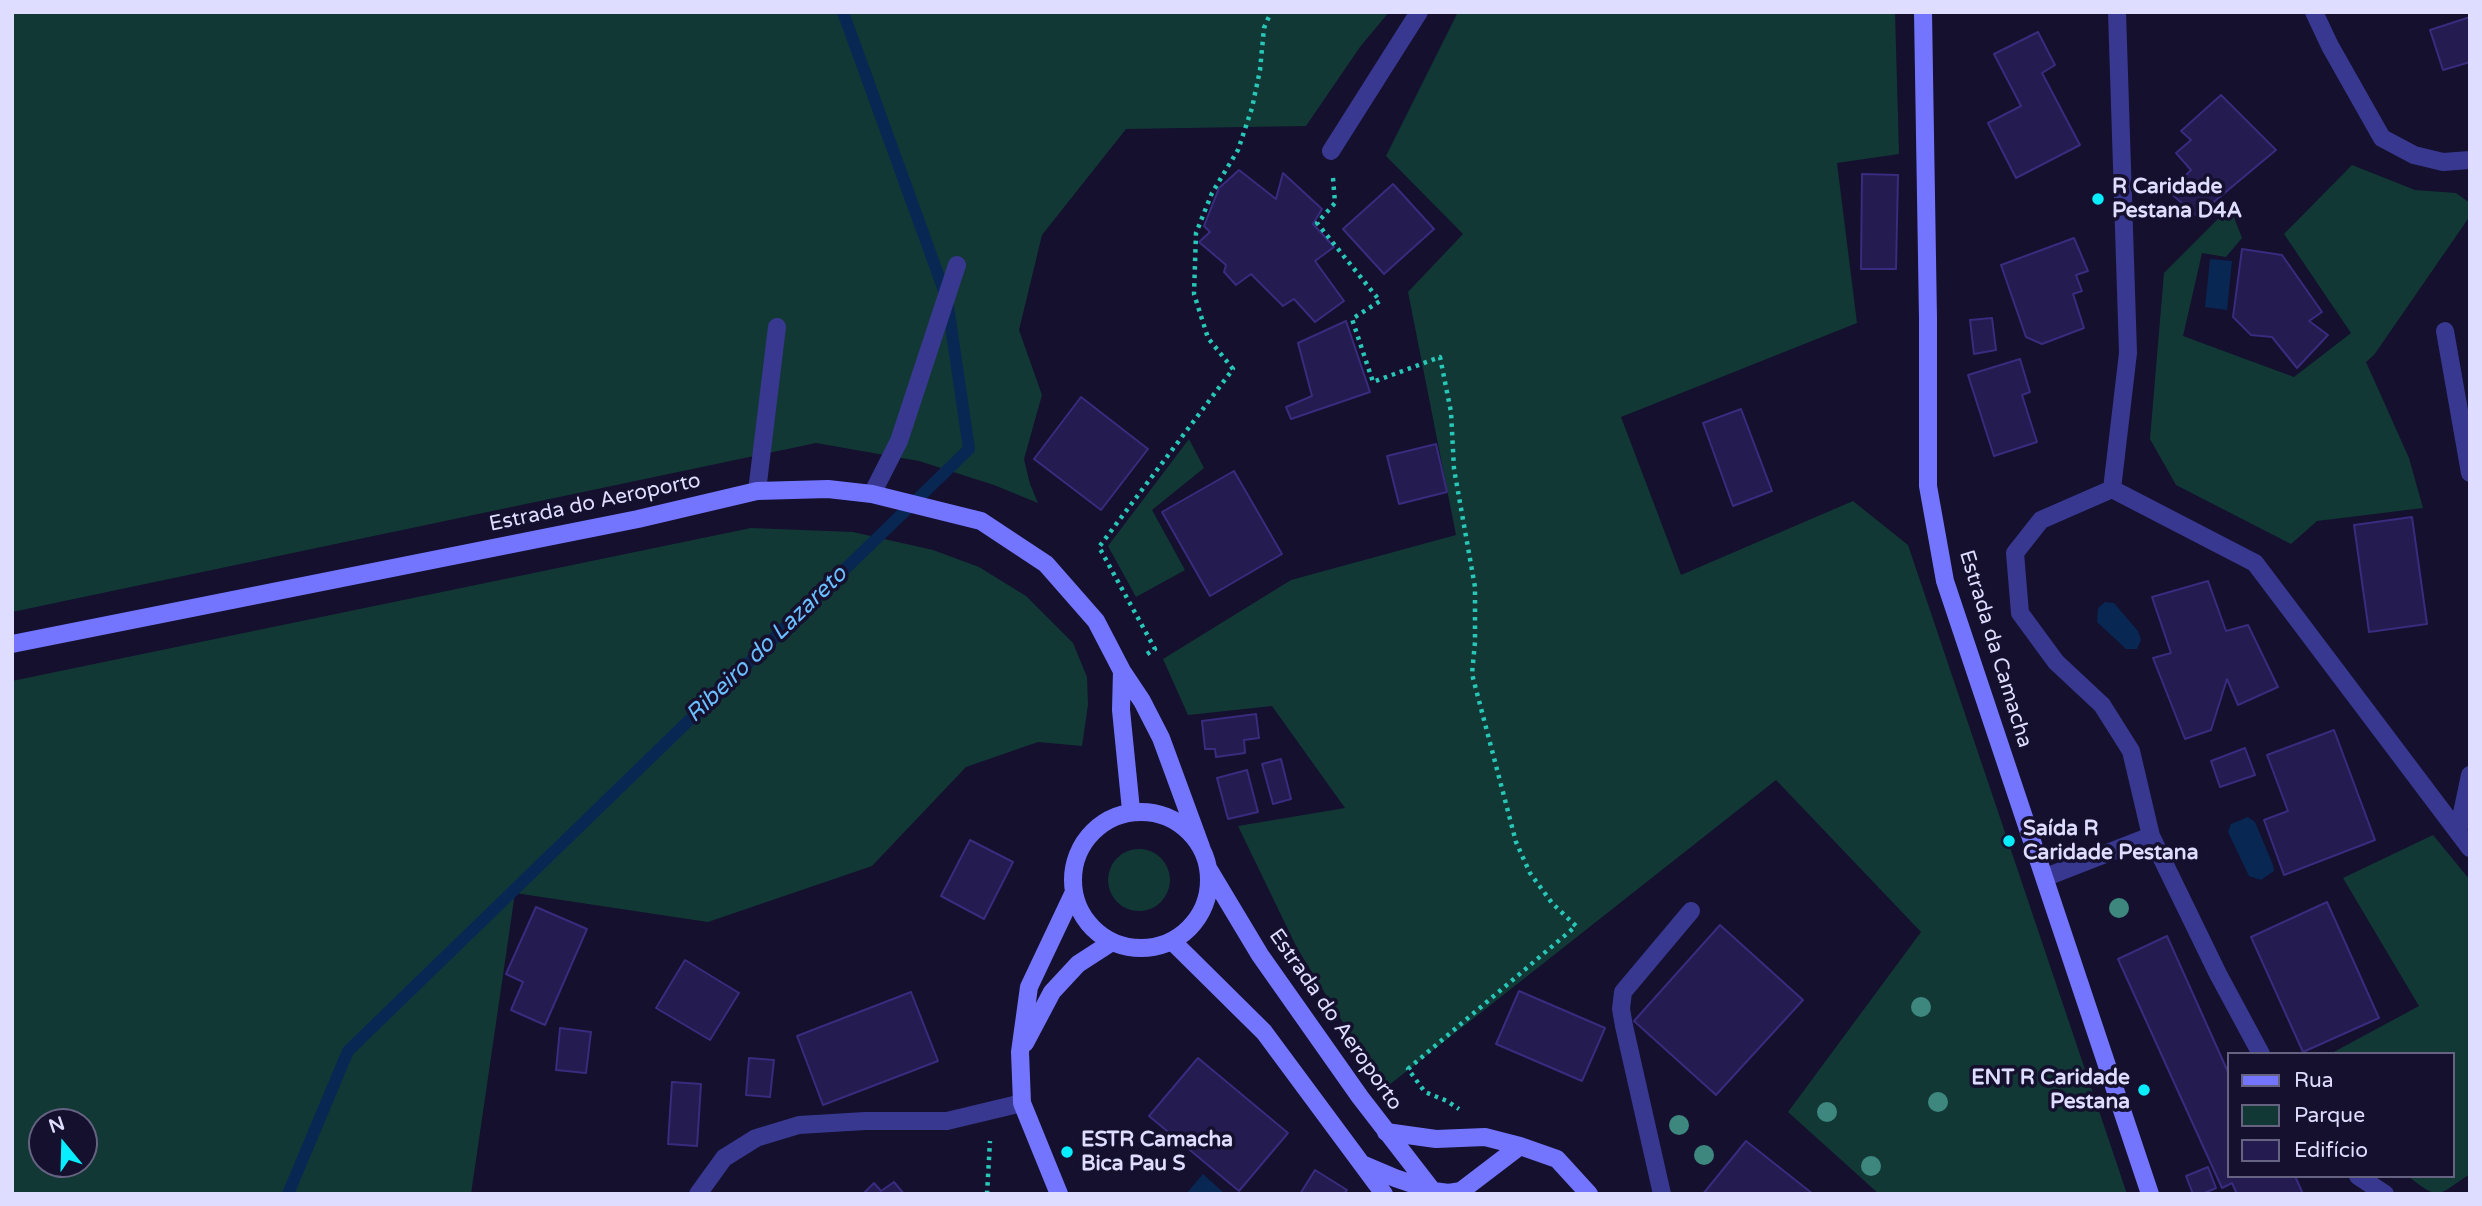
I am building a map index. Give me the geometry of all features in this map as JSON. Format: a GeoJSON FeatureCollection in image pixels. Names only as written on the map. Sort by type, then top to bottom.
{"type":"FeatureCollection","features":[{"type":"Feature","properties":{"kind":"main road","name":"Estrada da Camacha"},"geometry":{"type":"LineString","coordinates":[[1923,12],[1928,486],[1945,580],[2150,1194]]}},
{"type":"Feature","properties":{"kind":"main road","name":"Estrada do Aeroporto"},"geometry":{"type":"LineString","coordinates":[[12,644],[638,519],[757,491],[828,489],[872,494],[981,521],[1046,564],[1096,621],[1122,671],[1142,701],[1161,738],[1201,847]]}},
{"type":"Feature","properties":{"kind":"main road","name":"Estrada do Aeroporto"},"geometry":{"type":"LineString","coordinates":[[1122,671],[1121,710],[1131,810]]}},
{"type":"Feature","properties":{"kind":"main road"},"geometry":{"type":"LineString","coordinates":[[1131,810],[1166,816],[1187,829],[1201,847],[1209,870],[1208,894],[1201,913],[1189,929],[1172,941],[1153,947],[1132,948],[1112,942],[1095,931],[1082,915],[1073,894],[1073,872],[1080,848],[1096,829],[1131,810]]}},
{"type":"Feature","properties":{"kind":"main road","name":"Estrada do Aeroporto"},"geometry":{"type":"LineString","coordinates":[[1209,870],[1260,955],[1386,1132],[1434,1192]]}},
{"type":"Feature","properties":{"kind":"main road"},"geometry":{"type":"LineString","coordinates":[[1059,1194],[1022,1103],[1020,1052],[1029,987],[1073,894]]}},
{"type":"Feature","properties":{"kind":"main road"},"geometry":{"type":"LineString","coordinates":[[1172,941],[1264,1032],[1384,1194]]}},
{"type":"Feature","properties":{"kind":"main road"},"geometry":{"type":"LineString","coordinates":[[1020,1052],[1052,992],[1078,964],[1112,942]]}},
{"type":"Feature","properties":{"kind":"main road"},"geometry":{"type":"LineString","coordinates":[[1386,1132],[1436,1139],[1485,1137],[1520,1146],[1557,1159],[1589,1194]]}},
{"type":"Feature","properties":{"kind":"main road"},"geometry":{"type":"LineString","coordinates":[[1360,1163],[1434,1192],[1449,1193],[1461,1191],[1520,1146]]}},
{"type":"Feature","properties":{"kind":"street"},"geometry":{"type":"LineString","coordinates":[[1331,151],[1419,12]]}},
{"type":"Feature","properties":{"kind":"street"},"geometry":{"type":"LineString","coordinates":[[2112,489],[2128,354],[2117,12]]}},
{"type":"Feature","properties":{"kind":"street"},"geometry":{"type":"LineString","coordinates":[[2314,12],[2330,47],[2382,138],[2414,155],[2443,162],[2470,160]]}},
{"type":"Feature","properties":{"kind":"street"},"geometry":{"type":"LineString","coordinates":[[872,494],[898,441],[957,265]]}},
{"type":"Feature","properties":{"kind":"street"},"geometry":{"type":"LineString","coordinates":[[757,491],[777,327]]}},
{"type":"Feature","properties":{"kind":"street"},"geometry":{"type":"LineString","coordinates":[[2445,331],[2470,473]]}},
{"type":"Feature","properties":{"kind":"street"},"geometry":{"type":"LineString","coordinates":[[2112,489],[2255,563],[2470,848]]}},
{"type":"Feature","properties":{"kind":"street"},"geometry":{"type":"LineString","coordinates":[[2112,489],[2041,520],[2015,553],[2020,613],[2056,662],[2102,705],[2131,751],[2151,836],[2218,974],[2260,1052]]}},
{"type":"Feature","properties":{"kind":"street"},"geometry":{"type":"LineString","coordinates":[[2458,832],[2470,775]]}},
{"type":"Feature","properties":{"kind":"street"},"geometry":{"type":"LineString","coordinates":[[2046,877],[2151,836]]}},
{"type":"Feature","properties":{"kind":"street"},"geometry":{"type":"LineString","coordinates":[[1662,1194],[1621,1009],[1623,992],[1691,911]]}},
{"type":"Feature","properties":{"kind":"street"},"geometry":{"type":"LineString","coordinates":[[698,1194],[724,1158],[756,1138],[799,1125],[865,1121],[947,1121],[1022,1103]]}},
{"type":"Feature","properties":{"kind":"street"},"geometry":{"type":"LineString","coordinates":[[2361,1178],[2385,1194]]}},
{"type":"Feature","properties":{"kind":"path"},"geometry":{"type":"LineString","coordinates":[[1147,654],[1155,649],[1099,547],[1233,369],[1208,338],[1194,294],[1196,233],[1212,193],[1238,150],[1252,108],[1260,70],[1264,28],[1271,12]]}},
{"type":"Feature","properties":{"kind":"path"},"geometry":{"type":"LineString","coordinates":[[1380,301],[1352,319],[1373,383],[1440,357],[1451,412],[1454,469],[1475,587],[1472,674],[1516,842],[1530,873],[1552,903],[1576,926],[1408,1069],[1425,1092],[1447,1101],[1461,1111],[1460,1119]]}},
{"type":"Feature","properties":{"kind":"path"},"geometry":{"type":"LineString","coordinates":[[987,1194],[989,1156]]}},
{"type":"Feature","properties":{"kind":"green space"},"geometry":{"type":"Polygon","coordinates":[[[12,12],[1389,12],[1360,47],[1306,126],[1126,129],[1042,235],[1019,330],[1042,395],[1024,459],[1038,503],[994,485],[919,461],[816,443],[12,612],[12,12]]]}},
{"type":"Feature","properties":{"kind":"green space"},"geometry":{"type":"Polygon","coordinates":[[[1458,12],[1895,12],[1899,154],[1837,163],[1857,323],[1621,417],[1681,575],[1853,501],[1908,545],[2127,1194],[1879,1194],[1788,1112],[1921,932],[1776,780],[1384,1089],[1297,948],[1238,826],[1345,808],[1272,706],[1188,715],[1163,659],[1291,580],[1456,535],[1408,292],[1463,234],[1386,156],[1458,12]]]}},
{"type":"Feature","properties":{"kind":"green space"},"geometry":{"type":"Polygon","coordinates":[[[2352,165],[2415,190],[2456,193],[2470,203],[2470,216],[2374,355],[2366,362],[2409,458],[2423,508],[2317,521],[2291,544],[2176,485],[2150,439],[2164,273],[2230,207],[2242,238],[2226,257],[2202,253],[2183,336],[2294,377],[2351,333],[2284,234],[2352,165]]]}},
{"type":"Feature","properties":{"kind":"green space"},"geometry":{"type":"Polygon","coordinates":[[[1189,439],[1204,468],[1152,510],[1185,570],[1136,597],[1108,546],[1189,439]]]}},
{"type":"Feature","properties":{"kind":"green space"},"geometry":{"type":"Polygon","coordinates":[[[751,528],[853,532],[933,550],[979,567],[1026,596],[1073,643],[1087,677],[1088,705],[1082,746],[1038,742],[966,767],[872,866],[708,922],[515,893],[471,1194],[12,1194],[12,681],[751,528]]]}},
{"type":"Feature","properties":{"kind":"green space"},"geometry":{"type":"Polygon","coordinates":[[[2433,835],[2470,880],[2470,1174],[2439,1193],[2427,1190],[2411,1178],[2454,1178],[2454,1052],[2334,1052],[2419,1006],[2343,878],[2433,835]]]}},
{"type":"Feature","properties":{"kind":"green space"},"geometry":{"type":"Polygon","coordinates":[[[1139,849],[1151,851],[1161,858],[1168,868],[1168,892],[1161,902],[1151,909],[1139,911],[1127,909],[1117,902],[1110,892],[1108,880],[1110,868],[1117,858],[1127,851],[1139,849]]]}},
{"type":"Feature","properties":{"kind":"water"},"geometry":{"type":"Polygon","coordinates":[[[2210,259],[2232,261],[2227,310],[2205,307],[2210,259]]]}},
{"type":"Feature","properties":{"kind":"water"},"geometry":{"type":"Polygon","coordinates":[[[2105,602],[2114,603],[2138,631],[2141,640],[2137,649],[2126,649],[2097,622],[2098,608],[2105,602]]]}},
{"type":"Feature","properties":{"kind":"water"},"geometry":{"type":"Polygon","coordinates":[[[2248,817],[2255,822],[2273,865],[2274,871],[2261,880],[2249,876],[2228,832],[2231,824],[2248,817]]]}},
{"type":"Feature","properties":{"kind":"water"},"geometry":{"type":"Polygon","coordinates":[[[1203,1174],[1225,1194],[1186,1194],[1203,1174]]]}},
{"type":"Feature","properties":{"kind":"building"},"geometry":{"type":"Polygon","coordinates":[[[2470,17],[2470,62],[2443,70],[2430,30],[2470,17]]]}},
{"type":"Feature","properties":{"kind":"building"},"geometry":{"type":"Polygon","coordinates":[[[2038,32],[2055,65],[2042,73],[2080,145],[2016,178],[1988,123],[2021,106],[1994,54],[2038,32]]]}},
{"type":"Feature","properties":{"kind":"building"},"geometry":{"type":"Polygon","coordinates":[[[2221,95],[2276,150],[2197,216],[2169,192],[2191,170],[2176,153],[2191,140],[2181,131],[2221,95]]]}},
{"type":"Feature","properties":{"kind":"building"},"geometry":{"type":"Polygon","coordinates":[[[1239,170],[1276,199],[1283,173],[1322,209],[1313,224],[1334,247],[1315,261],[1344,301],[1315,322],[1294,299],[1283,306],[1251,274],[1236,285],[1224,272],[1226,265],[1199,242],[1210,232],[1204,226],[1219,188],[1239,170]]]}},
{"type":"Feature","properties":{"kind":"building"},"geometry":{"type":"Polygon","coordinates":[[[1862,174],[1898,175],[1896,269],[1861,269],[1862,174]]]}},
{"type":"Feature","properties":{"kind":"building"},"geometry":{"type":"Polygon","coordinates":[[[1393,184],[1434,229],[1384,274],[1343,229],[1393,184]]]}},
{"type":"Feature","properties":{"kind":"building"},"geometry":{"type":"Polygon","coordinates":[[[2074,238],[2088,271],[2076,275],[2082,291],[2073,294],[2084,328],[2042,344],[2026,337],[2001,265],[2074,238]]]}},
{"type":"Feature","properties":{"kind":"building"},"geometry":{"type":"Polygon","coordinates":[[[2242,249],[2282,255],[2322,312],[2309,321],[2328,335],[2297,368],[2272,337],[2251,335],[2233,317],[2242,249]]]}},
{"type":"Feature","properties":{"kind":"building"},"geometry":{"type":"Polygon","coordinates":[[[1992,318],[1996,350],[1974,354],[1970,320],[1992,318]]]}},
{"type":"Feature","properties":{"kind":"building"},"geometry":{"type":"Polygon","coordinates":[[[1346,321],[1370,392],[1291,419],[1286,407],[1312,396],[1298,343],[1346,321]]]}},
{"type":"Feature","properties":{"kind":"building"},"geometry":{"type":"Polygon","coordinates":[[[2020,359],[2030,392],[2022,395],[2037,442],[1994,456],[1968,375],[2020,359]]]}},
{"type":"Feature","properties":{"kind":"building"},"geometry":{"type":"Polygon","coordinates":[[[1081,397],[1148,449],[1101,510],[1034,459],[1081,397]]]}},
{"type":"Feature","properties":{"kind":"building"},"geometry":{"type":"Polygon","coordinates":[[[1741,409],[1772,491],[1733,506],[1703,423],[1741,409]]]}},
{"type":"Feature","properties":{"kind":"building"},"geometry":{"type":"Polygon","coordinates":[[[1436,444],[1447,492],[1399,504],[1387,456],[1436,444]]]}},
{"type":"Feature","properties":{"kind":"building"},"geometry":{"type":"Polygon","coordinates":[[[1234,471],[1282,554],[1210,596],[1162,512],[1234,471]]]}},
{"type":"Feature","properties":{"kind":"building"},"geometry":{"type":"Polygon","coordinates":[[[2412,517],[2427,624],[2369,632],[2354,525],[2412,517]]]}},
{"type":"Feature","properties":{"kind":"building"},"geometry":{"type":"Polygon","coordinates":[[[2208,581],[2226,631],[2248,625],[2278,687],[2238,705],[2227,679],[2211,730],[2185,739],[2153,658],[2171,653],[2152,597],[2208,581]]]}},
{"type":"Feature","properties":{"kind":"building"},"geometry":{"type":"Polygon","coordinates":[[[1256,714],[1259,738],[1244,740],[1245,753],[1216,757],[1215,749],[1205,749],[1202,721],[1256,714]]]}},
{"type":"Feature","properties":{"kind":"building"},"geometry":{"type":"Polygon","coordinates":[[[2334,730],[2375,840],[2284,875],[2264,820],[2288,811],[2267,755],[2334,730]]]}},
{"type":"Feature","properties":{"kind":"building"},"geometry":{"type":"Polygon","coordinates":[[[2245,748],[2255,775],[2220,787],[2211,761],[2245,748]]]}},
{"type":"Feature","properties":{"kind":"building"},"geometry":{"type":"Polygon","coordinates":[[[1281,759],[1291,799],[1273,804],[1262,764],[1281,759]]]}},
{"type":"Feature","properties":{"kind":"building"},"geometry":{"type":"Polygon","coordinates":[[[1247,770],[1258,812],[1228,819],[1217,778],[1247,770]]]}},
{"type":"Feature","properties":{"kind":"building"},"geometry":{"type":"Polygon","coordinates":[[[970,840],[1013,862],[984,919],[941,896],[970,840]]]}},
{"type":"Feature","properties":{"kind":"building"},"geometry":{"type":"Polygon","coordinates":[[[2327,902],[2379,1018],[2303,1052],[2251,937],[2327,902]]]}},
{"type":"Feature","properties":{"kind":"building"},"geometry":{"type":"Polygon","coordinates":[[[536,907],[587,929],[545,1025],[511,1010],[523,982],[506,974],[536,907]]]}},
{"type":"Feature","properties":{"kind":"building"},"geometry":{"type":"Polygon","coordinates":[[[1720,925],[1803,1000],[1716,1095],[1634,1021],[1720,925]]]}},
{"type":"Feature","properties":{"kind":"building"},"geometry":{"type":"Polygon","coordinates":[[[2167,936],[2226,1068],[2226,1178],[2296,1178],[2303,1194],[2237,1194],[2232,1183],[2222,1188],[2118,959],[2167,936]]]}},
{"type":"Feature","properties":{"kind":"building"},"geometry":{"type":"Polygon","coordinates":[[[685,960],[739,993],[710,1040],[656,1008],[685,960]]]}},
{"type":"Feature","properties":{"kind":"building"},"geometry":{"type":"Polygon","coordinates":[[[1519,991],[1605,1028],[1582,1081],[1496,1044],[1519,991]]]}},
{"type":"Feature","properties":{"kind":"building"},"geometry":{"type":"Polygon","coordinates":[[[911,992],[938,1061],[823,1105],[797,1036],[911,992]]]}},
{"type":"Feature","properties":{"kind":"building"},"geometry":{"type":"Polygon","coordinates":[[[560,1028],[591,1032],[586,1073],[556,1070],[560,1028]]]}},
{"type":"Feature","properties":{"kind":"building"},"geometry":{"type":"Polygon","coordinates":[[[749,1058],[774,1060],[770,1097],[746,1095],[749,1058]]]}},
{"type":"Feature","properties":{"kind":"building"},"geometry":{"type":"Polygon","coordinates":[[[1198,1058],[1288,1133],[1239,1191],[1149,1116],[1198,1058]]]}},
{"type":"Feature","properties":{"kind":"building"},"geometry":{"type":"Polygon","coordinates":[[[672,1082],[701,1084],[697,1146],[668,1144],[672,1082]]]}},
{"type":"Feature","properties":{"kind":"building"},"geometry":{"type":"Polygon","coordinates":[[[1746,1141],[1813,1194],[1703,1194],[1746,1141]]]}},
{"type":"Feature","properties":{"kind":"building"},"geometry":{"type":"Polygon","coordinates":[[[2208,1167],[2216,1188],[2202,1194],[2193,1194],[2186,1176],[2208,1167]]]}},
{"type":"Feature","properties":{"kind":"building"},"geometry":{"type":"Polygon","coordinates":[[[1315,1170],[1347,1190],[1344,1194],[1300,1194],[1315,1170]]]}},
{"type":"Feature","properties":{"kind":"building"},"geometry":{"type":"Polygon","coordinates":[[[894,1182],[904,1194],[863,1194],[874,1183],[881,1191],[894,1182]]]}},
{"type":"Feature","properties":{"kind":"waterway","name":"Ribeiro do Lazareto"},"geometry":{"type":"LineString","coordinates":[[288,1194],[348,1051],[969,449],[947,299],[843,12]]}},
{"type":"Feature","properties":{"kind":"place","name":"R Caridade Pestana D4A"},"geometry":{"type":"Point","coordinates":[2098,199]}},
{"type":"Feature","properties":{"kind":"place","name":"Saída R Caridade Pestana"},"geometry":{"type":"Point","coordinates":[2009,841]}},
{"type":"Feature","properties":{"kind":"place","name":"ENT R Caridade Pestana"},"geometry":{"type":"Point","coordinates":[2144,1090]}},
{"type":"Feature","properties":{"kind":"place","name":"ESTR Camacha Bica Pau S"},"geometry":{"type":"Point","coordinates":[1067,1152]}}]}
